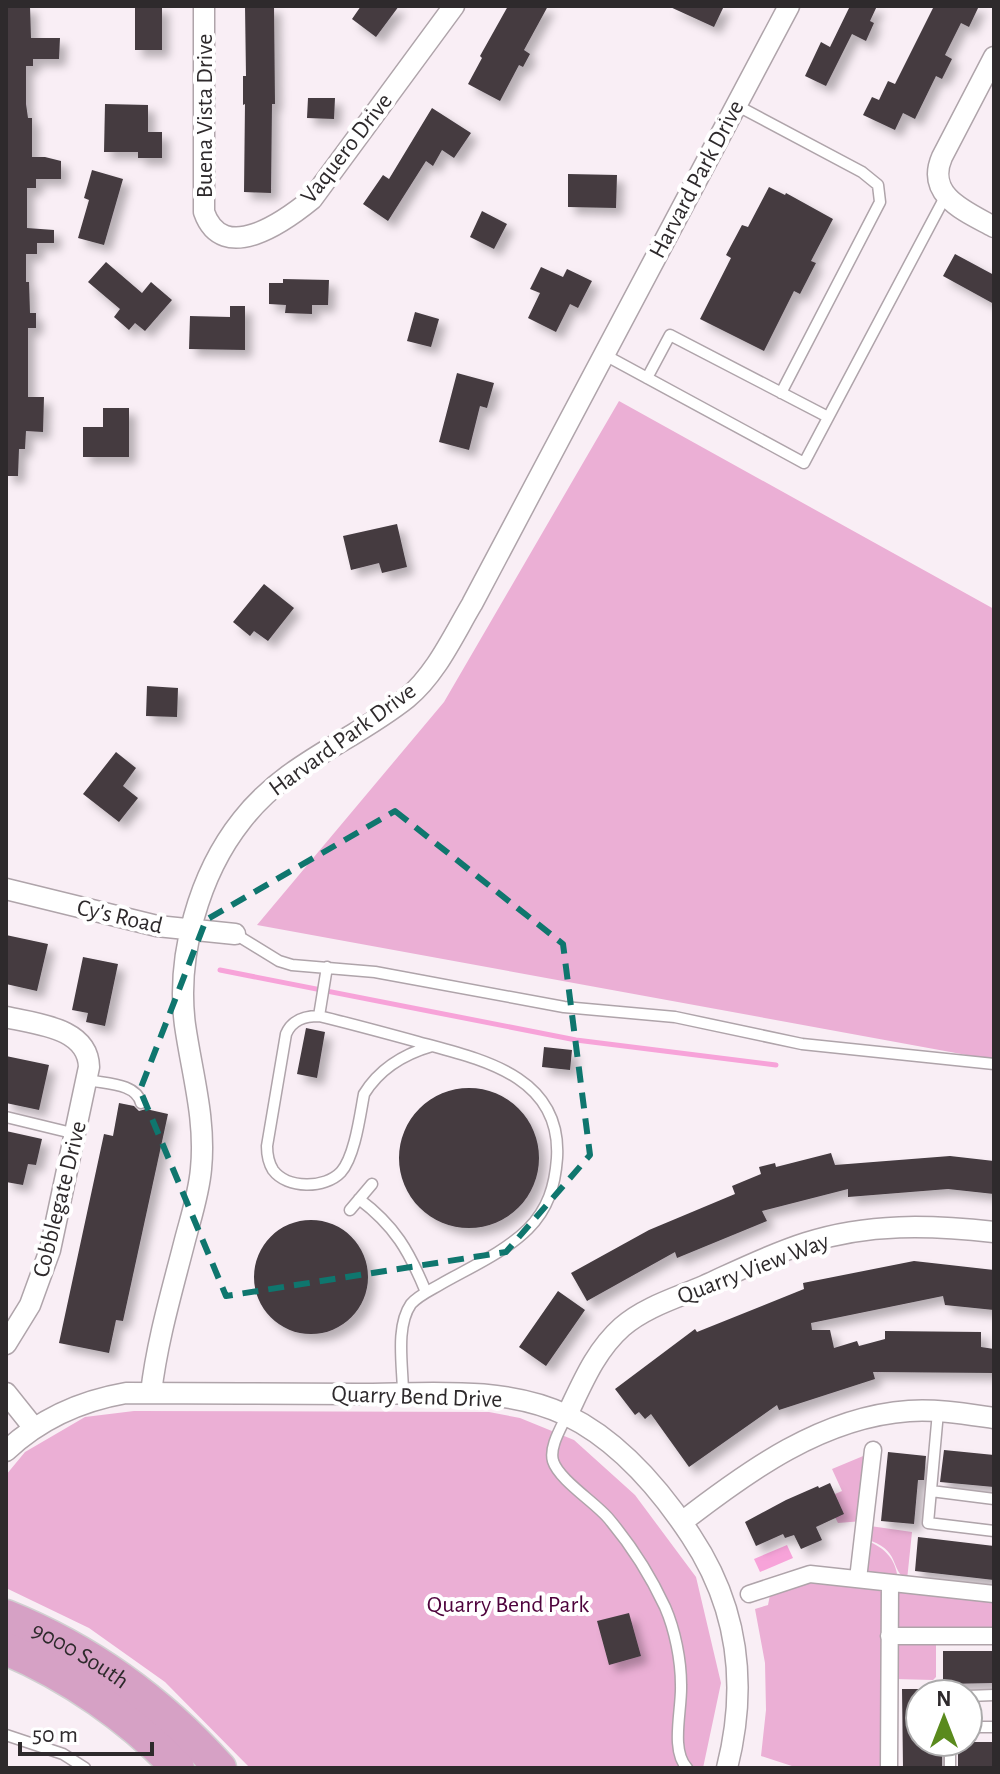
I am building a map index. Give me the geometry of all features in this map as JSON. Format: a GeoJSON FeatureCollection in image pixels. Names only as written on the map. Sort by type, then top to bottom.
{"type":"FeatureCollection","features":[{"type":"Feature","properties":{"kind":"main road","name":"9000 South"},"geometry":{"type":"LineString","coordinates":[[6,1616],[74,1649],[125,1682],[173,1721],[220,1768]]}},
{"type":"Feature","properties":{"kind":"main road","name":"9000 South"},"geometry":{"type":"LineString","coordinates":[[6,1649],[97,1699],[148,1739],[178,1768]]}},
{"type":"Feature","properties":{"kind":"street","name":"Buena Vista Drive"},"geometry":{"type":"LineString","coordinates":[[204,6],[203,199],[209,225]]}},
{"type":"Feature","properties":{"kind":"street","name":"Vaquero Drive"},"geometry":{"type":"LineString","coordinates":[[209,225],[218,233],[242,238],[290,217],[312,199],[454,6]]}},
{"type":"Feature","properties":{"kind":"street","name":"Harvard Park Drive"},"geometry":{"type":"LineString","coordinates":[[151,1393],[156,1351],[201,1171],[203,1134],[200,1100],[185,1025],[183,995],[192,930],[205,885],[221,850],[242,819],[268,791],[300,764],[375,721],[409,696],[437,664],[472,604],[789,6]]}},
{"type":"Feature","properties":{"kind":"street"},"geometry":{"type":"LineString","coordinates":[[994,57],[938,165],[937,175],[945,197],[994,227]]}},
{"type":"Feature","properties":{"kind":"street","name":"Cy's Road"},"geometry":{"type":"LineString","coordinates":[[6,889],[157,926],[235,934]]}},
{"type":"Feature","properties":{"kind":"street","name":"Cobblegate Drive"},"geometry":{"type":"LineString","coordinates":[[6,1017],[60,1030],[77,1039],[89,1060],[88,1080],[42,1278],[6,1344]]}},
{"type":"Feature","properties":{"kind":"street","name":"Quarry View Way"},"geometry":{"type":"LineString","coordinates":[[567,1415],[592,1363],[622,1327],[641,1313],[761,1260],[809,1242],[883,1228],[934,1226],[994,1232]]}},
{"type":"Feature","properties":{"kind":"street"},"geometry":{"type":"LineString","coordinates":[[6,1393],[34,1428]]}},
{"type":"Feature","properties":{"kind":"street","name":"Quarry Bend Drive"},"geometry":{"type":"LineString","coordinates":[[8,1444],[77,1405],[126,1393],[501,1397],[533,1403],[567,1415],[610,1443],[648,1480],[705,1557],[723,1597],[734,1636],[739,1673],[738,1709],[727,1768]]}},
{"type":"Feature","properties":{"kind":"street"},"geometry":{"type":"LineString","coordinates":[[682,1522],[764,1461],[838,1427],[892,1412],[938,1412],[994,1418]]}},
{"type":"Feature","properties":{"kind":"street"},"geometry":{"type":"LineString","coordinates":[[858,1579],[873,1450]]}},
{"type":"Feature","properties":{"kind":"street"},"geometry":{"type":"LineString","coordinates":[[749,1594],[806,1574],[994,1594]]}},
{"type":"Feature","properties":{"kind":"street"},"geometry":{"type":"LineString","coordinates":[[889,1768],[890,1583]]}},
{"type":"Feature","properties":{"kind":"street"},"geometry":{"type":"LineString","coordinates":[[889,1636],[994,1636]]}},
{"type":"Feature","properties":{"kind":"lane"},"geometry":{"type":"LineString","coordinates":[[736,105],[862,172],[873,179],[880,192],[880,202],[867,229],[781,393]]}},
{"type":"Feature","properties":{"kind":"lane"},"geometry":{"type":"LineString","coordinates":[[603,354],[804,463],[945,197]]}},
{"type":"Feature","properties":{"kind":"lane"},"geometry":{"type":"LineString","coordinates":[[647,378],[670,335],[828,417]]}},
{"type":"Feature","properties":{"kind":"lane"},"geometry":{"type":"LineString","coordinates":[[235,934],[279,961],[292,965],[375,972],[564,1007],[703,1021],[802,1044],[994,1064]]}},
{"type":"Feature","properties":{"kind":"lane"},"geometry":{"type":"LineString","coordinates":[[319,1016],[327,967]]}},
{"type":"Feature","properties":{"kind":"lane"},"geometry":{"type":"LineString","coordinates":[[403,1394],[404,1320],[409,1307],[426,1292],[515,1240],[534,1223],[550,1199],[558,1152],[552,1120],[544,1104],[524,1083],[497,1065],[432,1046],[319,1016],[298,1020],[286,1034],[267,1146],[267,1156],[279,1176],[296,1183],[320,1184],[331,1180],[340,1173],[350,1154],[368,1087],[396,1061],[432,1046]]}},
{"type":"Feature","properties":{"kind":"lane"},"geometry":{"type":"LineString","coordinates":[[88,1080],[133,1090],[141,1103]]}},
{"type":"Feature","properties":{"kind":"lane"},"geometry":{"type":"LineString","coordinates":[[6,1117],[76,1134]]}},
{"type":"Feature","properties":{"kind":"lane"},"geometry":{"type":"LineString","coordinates":[[350,1210],[372,1184]]}},
{"type":"Feature","properties":{"kind":"lane"},"geometry":{"type":"LineString","coordinates":[[359,1199],[387,1223],[403,1242],[426,1292]]}},
{"type":"Feature","properties":{"kind":"lane"},"geometry":{"type":"LineString","coordinates":[[938,1412],[928,1523],[994,1531]]}},
{"type":"Feature","properties":{"kind":"lane"},"geometry":{"type":"LineString","coordinates":[[567,1415],[552,1451],[557,1469],[608,1518],[665,1607],[676,1643],[681,1683],[678,1754],[687,1768]]}},
{"type":"Feature","properties":{"kind":"lane"},"geometry":{"type":"LineString","coordinates":[[931,1491],[994,1499]]}},
{"type":"Feature","properties":{"kind":"lane"},"geometry":{"type":"LineString","coordinates":[[6,1735],[63,1754],[85,1768]]}},
{"type":"Feature","properties":{"kind":"highlighted area"},"geometry":{"type":"Polygon","coordinates":[[[395,811],[563,944],[590,1155],[506,1252],[226,1296],[140,1090],[206,920],[395,811]]]}},
{"type":"Feature","properties":{"kind":"green space"},"geometry":{"type":"Polygon","coordinates":[[[619,401],[994,609],[994,1060],[257,925],[444,702],[619,401]]]}},
{"type":"Feature","properties":{"kind":"green space","name":"Quarry Bend Park"},"geometry":{"type":"Polygon","coordinates":[[[134,1411],[489,1412],[520,1418],[574,1440],[635,1495],[696,1577],[721,1683],[703,1768],[250,1768],[165,1682],[89,1628],[6,1588],[6,1475],[25,1452],[85,1417],[134,1411]]]}},
{"type":"Feature","properties":{"kind":"green space"},"geometry":{"type":"Polygon","coordinates":[[[868,1454],[863,1521],[838,1523],[835,1494],[842,1491],[832,1469],[868,1454]]]}},
{"type":"Feature","properties":{"kind":"green space"},"geometry":{"type":"Polygon","coordinates":[[[870,1526],[912,1532],[907,1580],[885,1548],[865,1539],[870,1526]]]}},
{"type":"Feature","properties":{"kind":"green space"},"geometry":{"type":"Polygon","coordinates":[[[870,1542],[890,1558],[896,1568],[898,1582],[864,1578],[870,1542]]]}},
{"type":"Feature","properties":{"kind":"green space"},"geometry":{"type":"Polygon","coordinates":[[[803,1577],[886,1584],[887,1768],[798,1768],[761,1756],[766,1710],[765,1663],[755,1609],[768,1605],[770,1595],[803,1577]]]}},
{"type":"Feature","properties":{"kind":"green space"},"geometry":{"type":"Polygon","coordinates":[[[892,1589],[994,1596],[994,1634],[895,1634],[892,1589]]]}},
{"type":"Feature","properties":{"kind":"green space"},"geometry":{"type":"Polygon","coordinates":[[[895,1638],[936,1641],[935,1678],[895,1679],[895,1638]]]}},
{"type":"Feature","properties":{"kind":"shaded area"},"geometry":{"type":"Polygon","coordinates":[[[787,1545],[793,1558],[760,1572],[754,1559],[787,1545]]]}},
{"type":"Feature","properties":{"kind":"building"},"geometry":{"type":"Polygon","coordinates":[[[6,6],[30,6],[31,38],[60,38],[59,59],[33,59],[33,66],[26,66],[26,104],[28,118],[32,118],[32,157],[61,161],[61,179],[36,179],[36,188],[27,188],[27,228],[54,230],[54,243],[37,243],[37,254],[26,254],[30,313],[36,313],[36,328],[28,328],[28,397],[44,397],[43,432],[26,431],[25,449],[19,449],[18,476],[6,476],[6,6]]]}},
{"type":"Feature","properties":{"kind":"building"},"geometry":{"type":"Polygon","coordinates":[[[135,6],[162,6],[162,50],[135,50],[135,6]]]}},
{"type":"Feature","properties":{"kind":"building"},"geometry":{"type":"Polygon","coordinates":[[[245,6],[274,6],[275,104],[272,104],[271,193],[244,192],[245,6]]]}},
{"type":"Feature","properties":{"kind":"building"},"geometry":{"type":"Polygon","coordinates":[[[361,6],[399,6],[376,37],[352,19],[361,6]]]}},
{"type":"Feature","properties":{"kind":"building"},"geometry":{"type":"Polygon","coordinates":[[[508,6],[548,6],[524,50],[530,54],[523,67],[519,65],[500,101],[468,84],[508,6]]]}},
{"type":"Feature","properties":{"kind":"building"},"geometry":{"type":"Polygon","coordinates":[[[668,6],[724,6],[714,27],[668,6]]]}},
{"type":"Feature","properties":{"kind":"building"},"geometry":{"type":"Polygon","coordinates":[[[850,6],[877,6],[870,21],[874,23],[866,41],[852,34],[826,86],[805,76],[821,42],[830,47],[850,6]]]}},
{"type":"Feature","properties":{"kind":"building"},"geometry":{"type":"Polygon","coordinates":[[[934,6],[979,6],[969,27],[961,23],[945,55],[952,59],[942,79],[936,76],[915,119],[903,113],[895,130],[863,115],[872,97],[879,100],[888,81],[895,84],[934,6]]]}},
{"type":"Feature","properties":{"kind":"building"},"geometry":{"type":"Polygon","coordinates":[[[308,98],[335,98],[334,119],[307,118],[308,98]]]}},
{"type":"Feature","properties":{"kind":"building"},"geometry":{"type":"Polygon","coordinates":[[[105,104],[148,105],[148,132],[162,132],[162,158],[138,158],[138,152],[104,152],[105,104]]]}},
{"type":"Feature","properties":{"kind":"building"},"geometry":{"type":"Polygon","coordinates":[[[432,108],[471,133],[454,158],[442,150],[433,166],[426,161],[388,221],[363,204],[383,175],[389,179],[432,108]]]}},
{"type":"Feature","properties":{"kind":"building"},"geometry":{"type":"Polygon","coordinates":[[[92,170],[123,179],[104,245],[78,238],[89,200],[84,198],[92,170]]]}},
{"type":"Feature","properties":{"kind":"building"},"geometry":{"type":"Polygon","coordinates":[[[568,174],[617,175],[616,208],[568,207],[568,174]]]}},
{"type":"Feature","properties":{"kind":"building"},"geometry":{"type":"Polygon","coordinates":[[[769,187],[833,219],[811,261],[816,263],[800,294],[794,291],[764,351],[700,319],[731,258],[726,255],[742,225],[748,227],[769,187]]]}},
{"type":"Feature","properties":{"kind":"building"},"geometry":{"type":"Polygon","coordinates":[[[482,211],[507,224],[494,249],[470,237],[482,211]]]}},
{"type":"Feature","properties":{"kind":"building"},"geometry":{"type":"Polygon","coordinates":[[[955,254],[994,275],[994,304],[943,276],[955,254]]]}},
{"type":"Feature","properties":{"kind":"building"},"geometry":{"type":"Polygon","coordinates":[[[106,262],[142,293],[151,282],[172,300],[145,331],[135,323],[129,330],[114,317],[120,309],[88,282],[106,262]]]}},
{"type":"Feature","properties":{"kind":"building"},"geometry":{"type":"Polygon","coordinates":[[[541,267],[563,277],[567,269],[592,281],[578,308],[570,304],[556,332],[528,318],[540,293],[530,289],[541,267]]]}},
{"type":"Feature","properties":{"kind":"building"},"geometry":{"type":"Polygon","coordinates":[[[283,279],[329,280],[328,305],[312,305],[312,314],[285,313],[286,305],[269,304],[269,283],[283,283],[283,279]]]}},
{"type":"Feature","properties":{"kind":"building"},"geometry":{"type":"Polygon","coordinates":[[[230,306],[245,306],[245,350],[189,349],[190,316],[230,317],[230,306]]]}},
{"type":"Feature","properties":{"kind":"building"},"geometry":{"type":"Polygon","coordinates":[[[415,312],[439,319],[431,347],[407,341],[415,312]]]}},
{"type":"Feature","properties":{"kind":"building"},"geometry":{"type":"Polygon","coordinates":[[[457,373],[494,383],[487,408],[480,406],[469,450],[439,442],[457,373]]]}},
{"type":"Feature","properties":{"kind":"building"},"geometry":{"type":"Polygon","coordinates":[[[103,408],[129,408],[129,457],[83,457],[83,427],[103,427],[103,408]]]}},
{"type":"Feature","properties":{"kind":"building"},"geometry":{"type":"Polygon","coordinates":[[[397,524],[407,567],[382,573],[379,563],[351,570],[343,536],[397,524]]]}},
{"type":"Feature","properties":{"kind":"building"},"geometry":{"type":"Polygon","coordinates":[[[264,584],[294,608],[268,641],[254,631],[250,636],[233,622],[264,584]]]}},
{"type":"Feature","properties":{"kind":"building"},"geometry":{"type":"Polygon","coordinates":[[[147,686],[178,688],[177,717],[146,716],[147,686]]]}},
{"type":"Feature","properties":{"kind":"building"},"geometry":{"type":"Polygon","coordinates":[[[116,752],[136,768],[123,786],[138,798],[119,822],[83,794],[116,752]]]}},
{"type":"Feature","properties":{"kind":"building"},"geometry":{"type":"Polygon","coordinates":[[[6,935],[48,944],[37,991],[6,984],[6,935]]]}},
{"type":"Feature","properties":{"kind":"building"},"geometry":{"type":"Polygon","coordinates":[[[83,957],[118,964],[105,1026],[86,1022],[88,1013],[72,1010],[83,957]]]}},
{"type":"Feature","properties":{"kind":"building"},"geometry":{"type":"Polygon","coordinates":[[[306,1028],[325,1032],[317,1078],[297,1074],[306,1028]]]}},
{"type":"Feature","properties":{"kind":"building"},"geometry":{"type":"Polygon","coordinates":[[[544,1047],[572,1050],[570,1070],[542,1067],[544,1047]]]}},
{"type":"Feature","properties":{"kind":"building"},"geometry":{"type":"Polygon","coordinates":[[[6,1056],[49,1065],[39,1110],[6,1103],[6,1056]]]}},
{"type":"Feature","properties":{"kind":"building"},"geometry":{"type":"Polygon","coordinates":[[[469,1088],[496,1093],[519,1108],[534,1131],[539,1158],[534,1185],[519,1208],[496,1223],[469,1228],[442,1223],[419,1208],[404,1185],[399,1158],[404,1131],[419,1108],[442,1093],[469,1088]]]}},
{"type":"Feature","properties":{"kind":"building"},"geometry":{"type":"Polygon","coordinates":[[[119,1103],[134,1106],[139,1111],[146,1109],[168,1114],[123,1321],[116,1320],[109,1353],[59,1343],[104,1134],[113,1136],[119,1103]]]}},
{"type":"Feature","properties":{"kind":"building"},"geometry":{"type":"Polygon","coordinates":[[[6,1131],[42,1139],[36,1165],[28,1164],[23,1185],[6,1182],[6,1131]]]}},
{"type":"Feature","properties":{"kind":"building"},"geometry":{"type":"Polygon","coordinates":[[[831,1153],[835,1165],[950,1156],[994,1161],[994,1194],[948,1189],[848,1197],[848,1189],[762,1211],[767,1221],[677,1258],[675,1252],[587,1301],[571,1273],[649,1230],[735,1194],[732,1186],[761,1174],[759,1167],[775,1163],[776,1167],[831,1153]]]}},
{"type":"Feature","properties":{"kind":"building"},"geometry":{"type":"Polygon","coordinates":[[[311,1220],[333,1224],[351,1237],[364,1255],[368,1277],[364,1299],[351,1317],[333,1330],[311,1334],[289,1330],[271,1317],[258,1299],[254,1277],[258,1255],[271,1237],[289,1224],[311,1220]]]}},
{"type":"Feature","properties":{"kind":"building"},"geometry":{"type":"Polygon","coordinates":[[[914,1261],[994,1270],[994,1310],[945,1305],[943,1296],[811,1323],[812,1330],[830,1330],[834,1348],[857,1341],[859,1346],[885,1339],[885,1331],[981,1332],[981,1347],[994,1349],[994,1373],[873,1372],[875,1379],[779,1410],[777,1405],[689,1467],[651,1414],[645,1419],[639,1412],[635,1415],[615,1389],[695,1329],[697,1332],[804,1289],[803,1283],[914,1261]]]}},
{"type":"Feature","properties":{"kind":"building"},"geometry":{"type":"Polygon","coordinates":[[[558,1291],[585,1310],[546,1366],[519,1347],[558,1291]]]}},
{"type":"Feature","properties":{"kind":"building"},"geometry":{"type":"Polygon","coordinates":[[[944,1450],[994,1455],[994,1487],[940,1482],[944,1450]]]}},
{"type":"Feature","properties":{"kind":"building"},"geometry":{"type":"Polygon","coordinates":[[[888,1452],[926,1456],[924,1480],[918,1480],[914,1524],[881,1521],[888,1452]]]}},
{"type":"Feature","properties":{"kind":"building"},"geometry":{"type":"Polygon","coordinates":[[[830,1483],[844,1514],[816,1527],[822,1540],[801,1549],[794,1535],[785,1538],[783,1534],[756,1546],[745,1522],[786,1500],[830,1483]]]}},
{"type":"Feature","properties":{"kind":"building"},"geometry":{"type":"Polygon","coordinates":[[[918,1537],[994,1546],[994,1580],[915,1571],[918,1537]]]}},
{"type":"Feature","properties":{"kind":"building"},"geometry":{"type":"Polygon","coordinates":[[[629,1613],[641,1656],[609,1665],[597,1621],[629,1613]]]}},
{"type":"Feature","properties":{"kind":"building"},"geometry":{"type":"Polygon","coordinates":[[[943,1651],[994,1651],[994,1683],[984,1683],[984,1678],[943,1678],[943,1651]]]}},
{"type":"Feature","properties":{"kind":"building"},"geometry":{"type":"Polygon","coordinates":[[[904,1689],[904,1758],[942,1758],[942,1768],[903,1768],[904,1689]]]}},
{"type":"Feature","properties":{"kind":"building"},"geometry":{"type":"Polygon","coordinates":[[[984,1742],[994,1742],[994,1768],[958,1768],[958,1758],[984,1758],[984,1742]]]}},
{"type":"Feature","properties":{"kind":"waterway"},"geometry":{"type":"LineString","coordinates":[[220,970],[576,1040],[776,1065]]}}]}
